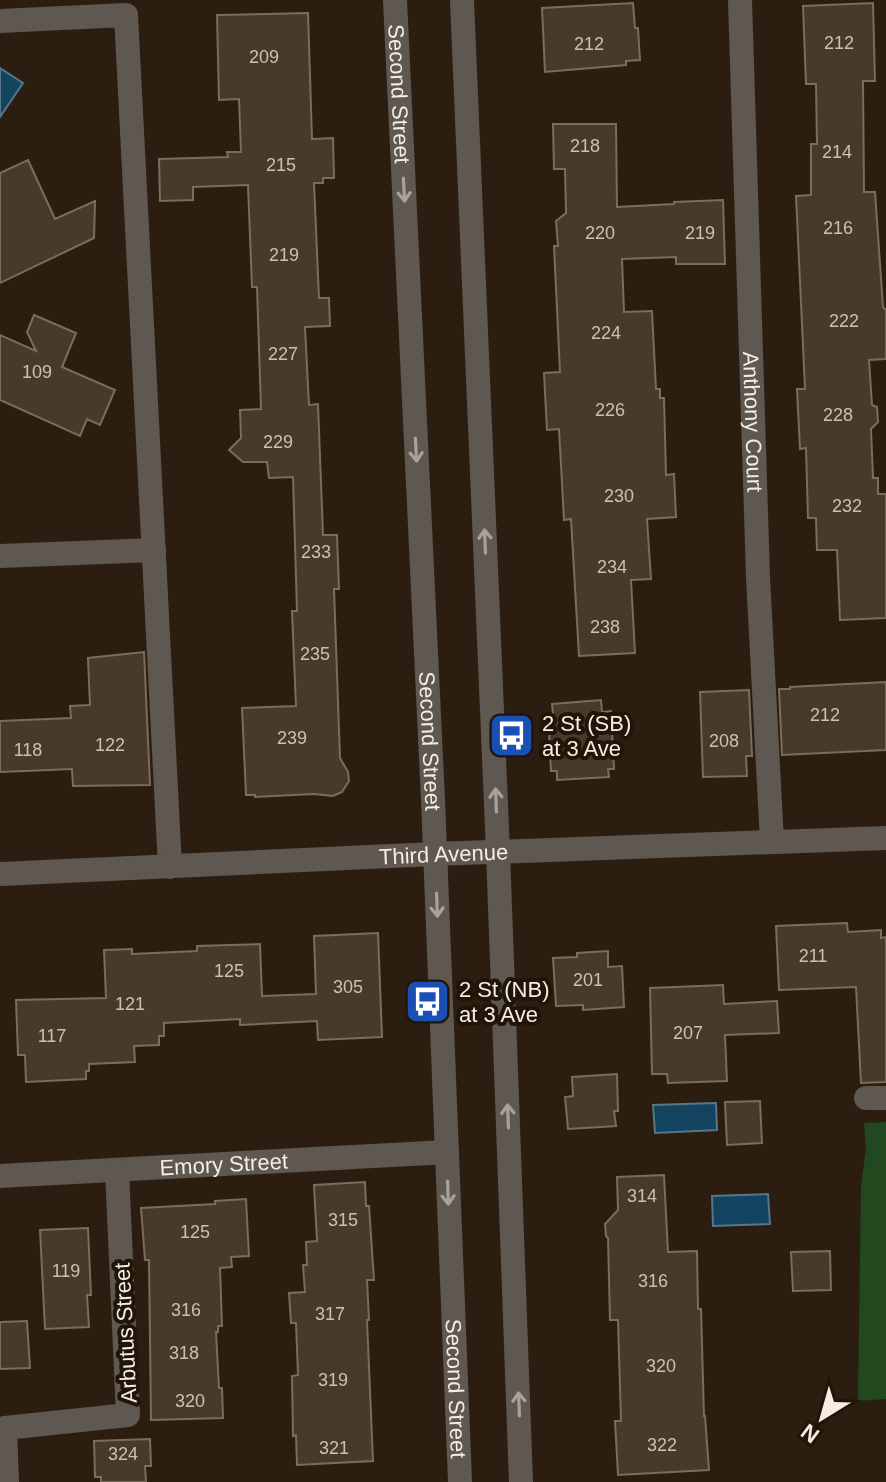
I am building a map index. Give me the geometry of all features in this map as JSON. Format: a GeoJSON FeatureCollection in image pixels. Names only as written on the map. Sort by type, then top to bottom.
{"type":"FeatureCollection","features":[{"type":"Feature","properties":{"kind":"street","name":"Second Street"},"geometry":{"type":"LineString","coordinates":[[395,0],[435,854],[460,1482]]}},
{"type":"Feature","properties":{"kind":"street"},"geometry":{"type":"LineString","coordinates":[[462,0],[521,1482]]}},
{"type":"Feature","properties":{"kind":"street","name":"Anthony Court"},"geometry":{"type":"LineString","coordinates":[[740,0],[758,562],[772,842]]}},
{"type":"Feature","properties":{"kind":"street"},"geometry":{"type":"LineString","coordinates":[[0,21],[126,15],[170,867]]}},
{"type":"Feature","properties":{"kind":"street"},"geometry":{"type":"LineString","coordinates":[[0,556],[154,550]]}},
{"type":"Feature","properties":{"kind":"street","name":"Third Avenue"},"geometry":{"type":"LineString","coordinates":[[0,874],[886,838]]}},
{"type":"Feature","properties":{"kind":"street","name":"Emory Street"},"geometry":{"type":"LineString","coordinates":[[0,1176],[447,1152]]}},
{"type":"Feature","properties":{"kind":"street","name":"Arbutus Street"},"geometry":{"type":"LineString","coordinates":[[7,1482],[2,1428],[128,1415],[117,1170]]}},
{"type":"Feature","properties":{"kind":"green space"},"geometry":{"type":"Polygon","coordinates":[[[886,1122],[886,1399],[858,1401],[861,1186],[866,1148],[864,1123],[886,1122]]]}},
{"type":"Feature","properties":{"kind":"water"},"geometry":{"type":"Polygon","coordinates":[[[0,68],[23,83],[0,117],[0,68]]]}},
{"type":"Feature","properties":{"kind":"water"},"geometry":{"type":"Polygon","coordinates":[[[716,1103],[717,1130],[655,1133],[653,1105],[716,1103]]]}},
{"type":"Feature","properties":{"kind":"water"},"geometry":{"type":"Polygon","coordinates":[[[768,1194],[770,1224],[713,1226],[712,1196],[768,1194]]]}},
{"type":"Feature","properties":{"kind":"building"},"geometry":{"type":"Polygon","coordinates":[[[633,3],[640,60],[626,61],[626,65],[545,72],[542,8],[633,3]]]}},
{"type":"Feature","properties":{"kind":"building"},"geometry":{"type":"Polygon","coordinates":[[[873,3],[875,81],[863,81],[864,192],[875,192],[883,307],[886,310],[886,359],[869,360],[872,405],[877,407],[878,422],[871,429],[873,478],[878,478],[878,494],[886,494],[886,618],[840,620],[837,550],[817,550],[816,518],[808,518],[806,448],[800,449],[797,389],[805,389],[796,196],[811,195],[811,144],[817,144],[816,84],[806,84],[803,6],[873,3]]]}},
{"type":"Feature","properties":{"kind":"building"},"geometry":{"type":"Polygon","coordinates":[[[308,13],[312,139],[333,138],[334,178],[323,178],[323,183],[314,183],[319,298],[329,298],[330,326],[305,327],[309,405],[318,404],[323,535],[337,535],[339,589],[334,589],[340,758],[349,781],[342,792],[333,796],[255,797],[246,795],[242,708],[296,706],[292,611],[297,611],[293,477],[269,478],[267,462],[243,462],[229,450],[241,438],[240,410],[261,409],[257,287],[252,287],[248,185],[193,187],[193,200],[160,201],[159,159],[228,157],[227,152],[241,152],[239,99],[219,100],[217,15],[308,13]]]}},
{"type":"Feature","properties":{"kind":"building"},"geometry":{"type":"Polygon","coordinates":[[[553,124],[616,124],[617,207],[723,200],[725,264],[676,264],[676,257],[622,259],[624,312],[652,311],[656,389],[660,389],[660,398],[664,398],[666,475],[674,474],[676,517],[647,519],[651,579],[631,580],[635,653],[579,656],[571,519],[564,520],[559,429],[547,430],[544,373],[560,372],[554,246],[558,246],[556,221],[566,213],[565,169],[554,169],[553,124]]]}},
{"type":"Feature","properties":{"kind":"building"},"geometry":{"type":"Polygon","coordinates":[[[28,160],[55,219],[95,201],[94,238],[0,283],[0,173],[28,160]]]}},
{"type":"Feature","properties":{"kind":"building"},"geometry":{"type":"Polygon","coordinates":[[[34,315],[76,333],[62,367],[115,390],[100,425],[87,419],[80,436],[0,400],[0,335],[36,351],[27,332],[34,315]]]}},
{"type":"Feature","properties":{"kind":"building"},"geometry":{"type":"Polygon","coordinates":[[[144,652],[150,785],[73,786],[72,769],[0,772],[0,721],[71,718],[70,706],[90,705],[88,658],[144,652]]]}},
{"type":"Feature","properties":{"kind":"building"},"geometry":{"type":"Polygon","coordinates":[[[886,682],[886,750],[782,755],[779,689],[886,682]]]}},
{"type":"Feature","properties":{"kind":"building"},"geometry":{"type":"Polygon","coordinates":[[[749,690],[752,756],[746,756],[747,776],[703,777],[700,692],[749,690]]]}},
{"type":"Feature","properties":{"kind":"building"},"geometry":{"type":"Polygon","coordinates":[[[601,700],[602,712],[611,711],[614,769],[608,769],[609,777],[557,780],[557,771],[551,771],[548,714],[553,714],[552,704],[601,700]]]}},
{"type":"Feature","properties":{"kind":"building"},"geometry":{"type":"Polygon","coordinates":[[[847,923],[848,932],[881,930],[881,938],[886,937],[886,1082],[861,1083],[856,987],[779,990],[776,926],[847,923]]]}},
{"type":"Feature","properties":{"kind":"building"},"geometry":{"type":"Polygon","coordinates":[[[378,933],[382,1037],[318,1040],[317,1021],[240,1025],[240,1019],[164,1023],[164,1036],[159,1036],[159,1045],[134,1046],[135,1062],[89,1064],[86,1079],[26,1082],[25,1055],[18,1055],[16,1000],[106,998],[104,950],[132,949],[132,954],[197,951],[197,946],[260,944],[262,996],[316,994],[314,936],[378,933]]]}},
{"type":"Feature","properties":{"kind":"building"},"geometry":{"type":"Polygon","coordinates":[[[608,951],[608,967],[622,966],[624,1007],[583,1010],[583,1005],[556,1006],[553,958],[608,951]]]}},
{"type":"Feature","properties":{"kind":"building"},"geometry":{"type":"Polygon","coordinates":[[[723,985],[724,1004],[777,1001],[779,1033],[725,1035],[727,1081],[668,1083],[667,1074],[652,1074],[650,988],[723,985]]]}},
{"type":"Feature","properties":{"kind":"building"},"geometry":{"type":"Polygon","coordinates":[[[617,1074],[616,1126],[568,1129],[565,1097],[573,1096],[572,1077],[617,1074]]]}},
{"type":"Feature","properties":{"kind":"building"},"geometry":{"type":"Polygon","coordinates":[[[760,1101],[762,1143],[727,1145],[725,1102],[760,1101]]]}},
{"type":"Feature","properties":{"kind":"building"},"geometry":{"type":"Polygon","coordinates":[[[664,1175],[668,1252],[697,1251],[709,1470],[618,1475],[615,1421],[621,1421],[618,1320],[610,1320],[605,1224],[618,1210],[617,1177],[664,1175]]]}},
{"type":"Feature","properties":{"kind":"building"},"geometry":{"type":"Polygon","coordinates":[[[365,1182],[374,1280],[367,1280],[373,1461],[297,1465],[292,1376],[298,1375],[296,1323],[291,1323],[289,1293],[305,1292],[303,1265],[307,1265],[306,1242],[317,1241],[314,1185],[365,1182]]]}},
{"type":"Feature","properties":{"kind":"building"},"geometry":{"type":"Polygon","coordinates":[[[246,1199],[249,1256],[231,1257],[232,1267],[220,1268],[222,1326],[218,1326],[216,1332],[223,1418],[151,1420],[149,1260],[145,1260],[141,1208],[246,1199]]]}},
{"type":"Feature","properties":{"kind":"building"},"geometry":{"type":"Polygon","coordinates":[[[88,1228],[89,1327],[45,1329],[40,1230],[88,1228]]]}},
{"type":"Feature","properties":{"kind":"building"},"geometry":{"type":"Polygon","coordinates":[[[830,1251],[831,1290],[793,1291],[791,1252],[830,1251]]]}},
{"type":"Feature","properties":{"kind":"building"},"geometry":{"type":"Polygon","coordinates":[[[27,1321],[30,1368],[0,1369],[0,1322],[27,1321]]]}},
{"type":"Feature","properties":{"kind":"building"},"geometry":{"type":"Polygon","coordinates":[[[150,1439],[151,1466],[145,1466],[146,1482],[101,1482],[101,1477],[95,1477],[94,1441],[150,1439]]]}},
{"type":"Feature","properties":{"kind":"place","name":"2 St (SB) at 3 Ave"},"geometry":{"type":"Point","coordinates":[511,736]}},
{"type":"Feature","properties":{"kind":"place","name":"2 St (NB) at 3 Ave"},"geometry":{"type":"Point","coordinates":[428,1002]}}]}
